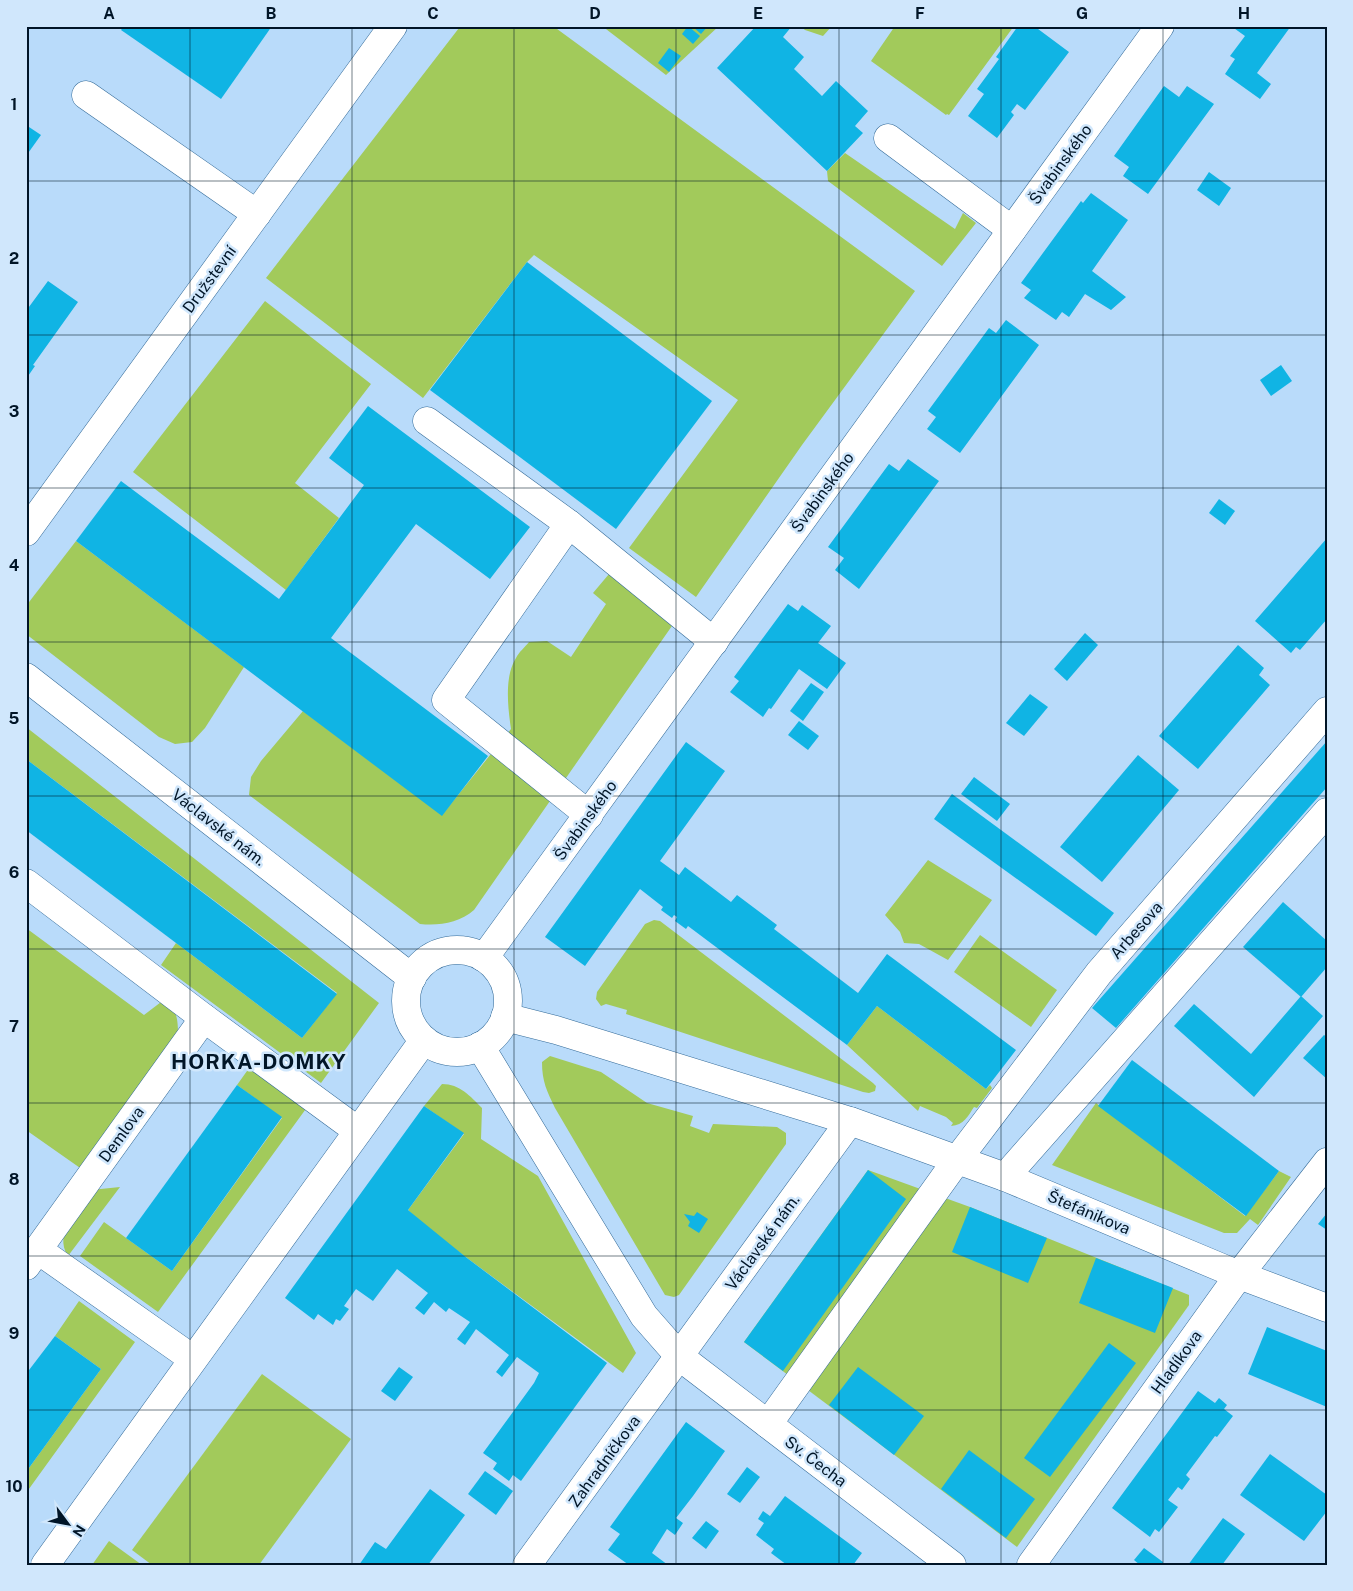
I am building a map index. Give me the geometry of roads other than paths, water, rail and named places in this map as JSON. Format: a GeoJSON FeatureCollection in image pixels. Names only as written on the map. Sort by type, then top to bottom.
{"type":"FeatureCollection","features":[{"type":"Feature","properties":{"kind":"street","name":"Družstevní"},"geometry":{"type":"LineString","coordinates":[[26,532],[393,26]]}},
{"type":"Feature","properties":{"kind":"street","name":"Švabinského"},"geometry":{"type":"LineString","coordinates":[[484,958],[1160,26]]}},
{"type":"Feature","properties":{"kind":"street"},"geometry":{"type":"LineString","coordinates":[[86,95],[257,214]]}},
{"type":"Feature","properties":{"kind":"street"},"geometry":{"type":"LineString","coordinates":[[888,138],[1012,230]]}},
{"type":"Feature","properties":{"kind":"street"},"geometry":{"type":"LineString","coordinates":[[427,421],[569,524],[714,642]]}},
{"type":"Feature","properties":{"kind":"street"},"geometry":{"type":"LineString","coordinates":[[569,524],[446,700],[589,814]]}},
{"type":"Feature","properties":{"kind":"street","name":"Václavské nám."},"geometry":{"type":"LineString","coordinates":[[26,676],[412,978]]}},
{"type":"Feature","properties":{"kind":"street","name":"Arbesova"},"geometry":{"type":"LineString","coordinates":[[768,1424],[957,1160],[1099,972],[1327,711]]}},
{"type":"Feature","properties":{"kind":"street"},"geometry":{"type":"LineString","coordinates":[[1005,1177],[1327,812]]}},
{"type":"Feature","properties":{"kind":"street"},"geometry":{"type":"LineString","coordinates":[[26,883],[204,1018],[358,1131]]}},
{"type":"Feature","properties":{"kind":"street"},"geometry":{"type":"LineString","coordinates":[[456,950],[469,952],[484,958],[501,975],[508,1000],[505,1018],[495,1036],[480,1046],[462,1052],[448,1051],[435,1047],[424,1040],[415,1030],[408,1011],[408,991],[412,978],[420,967],[430,958],[456,950]]}},
{"type":"Feature","properties":{"kind":"street","name":"Demlova"},"geometry":{"type":"LineString","coordinates":[[193,1359],[32,1258],[204,1018]]}},
{"type":"Feature","properties":{"kind":"street"},"geometry":{"type":"LineString","coordinates":[[505,1018],[556,1030],[850,1121]]}},
{"type":"Feature","properties":{"kind":"street"},"geometry":{"type":"LineString","coordinates":[[45,1565],[424,1040]]}},
{"type":"Feature","properties":{"kind":"street"},"geometry":{"type":"LineString","coordinates":[[480,1046],[644,1316],[680,1356]]}},
{"type":"Feature","properties":{"kind":"street","name":"Václavské nám."},"geometry":{"type":"LineString","coordinates":[[680,1356],[850,1121]]}},
{"type":"Feature","properties":{"kind":"street","name":"Štefánikova"},"geometry":{"type":"LineString","coordinates":[[850,1121],[1005,1177],[1239,1275],[1327,1308]]}},
{"type":"Feature","properties":{"kind":"street","name":"Hladíkova"},"geometry":{"type":"LineString","coordinates":[[1031,1565],[1239,1275],[1327,1162]]}},
{"type":"Feature","properties":{"kind":"street","name":"Sv. Čecha"},"geometry":{"type":"LineString","coordinates":[[680,1356],[952,1565]]}},
{"type":"Feature","properties":{"kind":"street","name":"Zahradníčkova"},"geometry":{"type":"LineString","coordinates":[[527,1565],[680,1356]]}},
{"type":"Feature","properties":{"kind":"district","name":"HORKA-DOMKY"},"geometry":{"type":"Point","coordinates":[259,1062]}}]}
